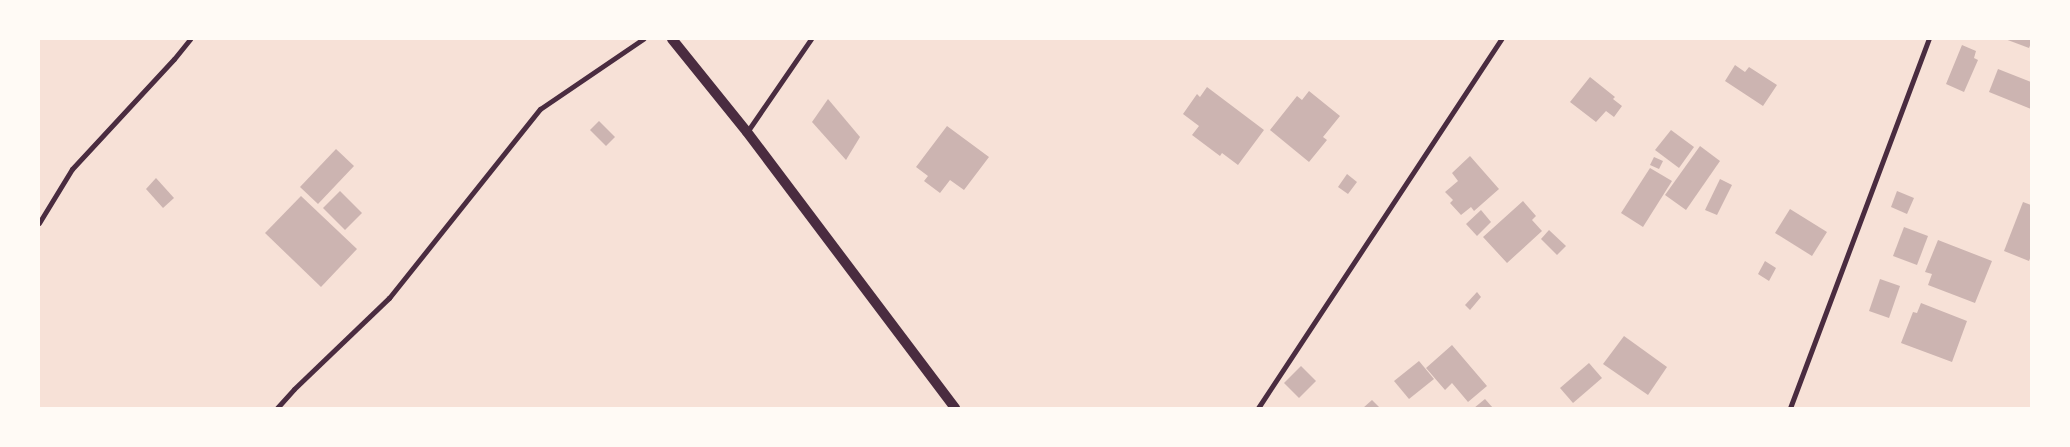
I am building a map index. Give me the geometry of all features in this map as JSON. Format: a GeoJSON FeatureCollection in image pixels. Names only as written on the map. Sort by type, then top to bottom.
{"type":"FeatureCollection","features":[{"type":"Feature","properties":{"kind":"main road"},"geometry":{"type":"LineString","coordinates":[[672,39],[747,132],[955,408]]}},
{"type":"Feature","properties":{"kind":"street"},"geometry":{"type":"LineString","coordinates":[[39,223],[72,169],[174,59],[190,39]]}},
{"type":"Feature","properties":{"kind":"street"},"geometry":{"type":"LineString","coordinates":[[277,408],[294,389],[389,298],[540,109],[644,39]]}},
{"type":"Feature","properties":{"kind":"street"},"geometry":{"type":"LineString","coordinates":[[747,132],[811,39]]}},
{"type":"Feature","properties":{"kind":"street"},"geometry":{"type":"LineString","coordinates":[[1261,407],[1501,39]]}},
{"type":"Feature","properties":{"kind":"street"},"geometry":{"type":"LineString","coordinates":[[1790,408],[1929,39]]}},
{"type":"Feature","properties":{"kind":"building"},"geometry":{"type":"Polygon","coordinates":[[[2005,39],[2031,39],[2031,43],[2029,48],[2005,39]]]}},
{"type":"Feature","properties":{"kind":"building"},"geometry":{"type":"Polygon","coordinates":[[[1962,45],[1976,51],[1974,58],[1978,60],[1964,92],[1946,84],[1962,45]]]}},
{"type":"Feature","properties":{"kind":"building"},"geometry":{"type":"Polygon","coordinates":[[[1735,65],[1745,72],[1749,67],[1777,85],[1763,106],[1725,81],[1735,65]]]}},
{"type":"Feature","properties":{"kind":"building"},"geometry":{"type":"Polygon","coordinates":[[[1998,69],[2031,82],[2031,109],[1989,92],[1998,69]]]}},
{"type":"Feature","properties":{"kind":"building"},"geometry":{"type":"Polygon","coordinates":[[[1590,77],[1615,97],[1613,99],[1622,106],[1614,117],[1606,111],[1596,122],[1570,102],[1590,77]]]}},
{"type":"Feature","properties":{"kind":"building"},"geometry":{"type":"Polygon","coordinates":[[[1207,87],[1264,130],[1238,165],[1222,153],[1220,156],[1192,135],[1199,126],[1183,114],[1197,94],[1200,97],[1207,87]]]}},
{"type":"Feature","properties":{"kind":"building"},"geometry":{"type":"Polygon","coordinates":[[[1309,91],[1340,116],[1323,137],[1327,140],[1309,162],[1270,130],[1297,96],[1302,100],[1309,91]]]}},
{"type":"Feature","properties":{"kind":"building"},"geometry":{"type":"Polygon","coordinates":[[[828,99],[860,137],[846,160],[812,122],[828,99]]]}},
{"type":"Feature","properties":{"kind":"building"},"geometry":{"type":"Polygon","coordinates":[[[599,121],[615,137],[606,146],[590,130],[599,121]]]}},
{"type":"Feature","properties":{"kind":"building"},"geometry":{"type":"Polygon","coordinates":[[[947,126],[989,157],[964,190],[950,180],[940,193],[924,181],[928,176],[916,167],[947,126]]]}},
{"type":"Feature","properties":{"kind":"building"},"geometry":{"type":"Polygon","coordinates":[[[1671,130],[1694,147],[1679,168],[1655,150],[1671,130]]]}},
{"type":"Feature","properties":{"kind":"building"},"geometry":{"type":"Polygon","coordinates":[[[1700,146],[1720,161],[1686,210],[1665,195],[1700,146]]]}},
{"type":"Feature","properties":{"kind":"building"},"geometry":{"type":"Polygon","coordinates":[[[336,149],[354,166],[318,204],[300,187],[336,149]]]}},
{"type":"Feature","properties":{"kind":"building"},"geometry":{"type":"Polygon","coordinates":[[[1470,156],[1499,189],[1474,211],[1471,207],[1461,215],[1450,203],[1453,200],[1445,192],[1458,181],[1452,173],[1470,156]]]}},
{"type":"Feature","properties":{"kind":"building"},"geometry":{"type":"Polygon","coordinates":[[[1654,157],[1663,161],[1659,169],[1650,165],[1654,157]]]}},
{"type":"Feature","properties":{"kind":"building"},"geometry":{"type":"Polygon","coordinates":[[[1650,168],[1672,181],[1643,227],[1621,213],[1650,168]]]}},
{"type":"Feature","properties":{"kind":"building"},"geometry":{"type":"Polygon","coordinates":[[[1347,174],[1357,182],[1348,194],[1338,187],[1347,174]]]}},
{"type":"Feature","properties":{"kind":"building"},"geometry":{"type":"Polygon","coordinates":[[[156,178],[174,198],[163,208],[146,189],[156,178]]]}},
{"type":"Feature","properties":{"kind":"building"},"geometry":{"type":"Polygon","coordinates":[[[1720,179],[1732,185],[1717,215],[1705,210],[1720,179]]]}},
{"type":"Feature","properties":{"kind":"building"},"geometry":{"type":"Polygon","coordinates":[[[340,191],[362,213],[345,230],[323,208],[340,191]]]}},
{"type":"Feature","properties":{"kind":"building"},"geometry":{"type":"Polygon","coordinates":[[[1897,191],[1914,198],[1907,214],[1891,207],[1897,191]]]}},
{"type":"Feature","properties":{"kind":"building"},"geometry":{"type":"Polygon","coordinates":[[[301,196],[357,249],[321,287],[265,233],[301,196]]]}},
{"type":"Feature","properties":{"kind":"building"},"geometry":{"type":"Polygon","coordinates":[[[1523,201],[1536,216],[1532,220],[1542,231],[1507,263],[1483,237],[1523,201]]]}},
{"type":"Feature","properties":{"kind":"building"},"geometry":{"type":"Polygon","coordinates":[[[2023,202],[2031,205],[2031,256],[2029,261],[2004,251],[2023,202]]]}},
{"type":"Feature","properties":{"kind":"building"},"geometry":{"type":"Polygon","coordinates":[[[1790,209],[1827,232],[1812,256],[1775,233],[1790,209]]]}},
{"type":"Feature","properties":{"kind":"building"},"geometry":{"type":"Polygon","coordinates":[[[1481,210],[1491,222],[1477,236],[1466,224],[1481,210]]]}},
{"type":"Feature","properties":{"kind":"building"},"geometry":{"type":"Polygon","coordinates":[[[1904,227],[1928,236],[1917,265],[1893,256],[1904,227]]]}},
{"type":"Feature","properties":{"kind":"building"},"geometry":{"type":"Polygon","coordinates":[[[1549,230],[1566,246],[1557,255],[1541,239],[1549,230]]]}},
{"type":"Feature","properties":{"kind":"building"},"geometry":{"type":"Polygon","coordinates":[[[1938,240],[1992,261],[1975,303],[1928,285],[1932,274],[1925,272],[1938,240]]]}},
{"type":"Feature","properties":{"kind":"building"},"geometry":{"type":"Polygon","coordinates":[[[1765,261],[1776,268],[1769,281],[1758,274],[1765,261]]]}},
{"type":"Feature","properties":{"kind":"building"},"geometry":{"type":"Polygon","coordinates":[[[1880,279],[1900,286],[1889,318],[1869,311],[1880,279]]]}},
{"type":"Feature","properties":{"kind":"building"},"geometry":{"type":"Polygon","coordinates":[[[1477,292],[1481,297],[1470,310],[1465,305],[1477,292]]]}},
{"type":"Feature","properties":{"kind":"building"},"geometry":{"type":"Polygon","coordinates":[[[1921,303],[1967,321],[1952,362],[1901,343],[1913,312],[1917,313],[1921,303]]]}},
{"type":"Feature","properties":{"kind":"building"},"geometry":{"type":"Polygon","coordinates":[[[1624,336],[1667,367],[1648,395],[1603,364],[1624,336]]]}},
{"type":"Feature","properties":{"kind":"building"},"geometry":{"type":"Polygon","coordinates":[[[1452,345],[1487,386],[1468,402],[1452,383],[1445,390],[1426,368],[1452,345]]]}},
{"type":"Feature","properties":{"kind":"building"},"geometry":{"type":"Polygon","coordinates":[[[1419,361],[1434,379],[1409,399],[1394,381],[1419,361]]]}},
{"type":"Feature","properties":{"kind":"building"},"geometry":{"type":"Polygon","coordinates":[[[1589,363],[1602,378],[1573,403],[1560,388],[1589,363]]]}},
{"type":"Feature","properties":{"kind":"building"},"geometry":{"type":"Polygon","coordinates":[[[1301,366],[1316,381],[1299,398],[1284,383],[1301,366]]]}},
{"type":"Feature","properties":{"kind":"building"},"geometry":{"type":"Polygon","coordinates":[[[1485,399],[1493,408],[1474,408],[1485,399]]]}},
{"type":"Feature","properties":{"kind":"building"},"geometry":{"type":"Polygon","coordinates":[[[1372,400],[1380,408],[1363,408],[1372,400]]]}}]}
